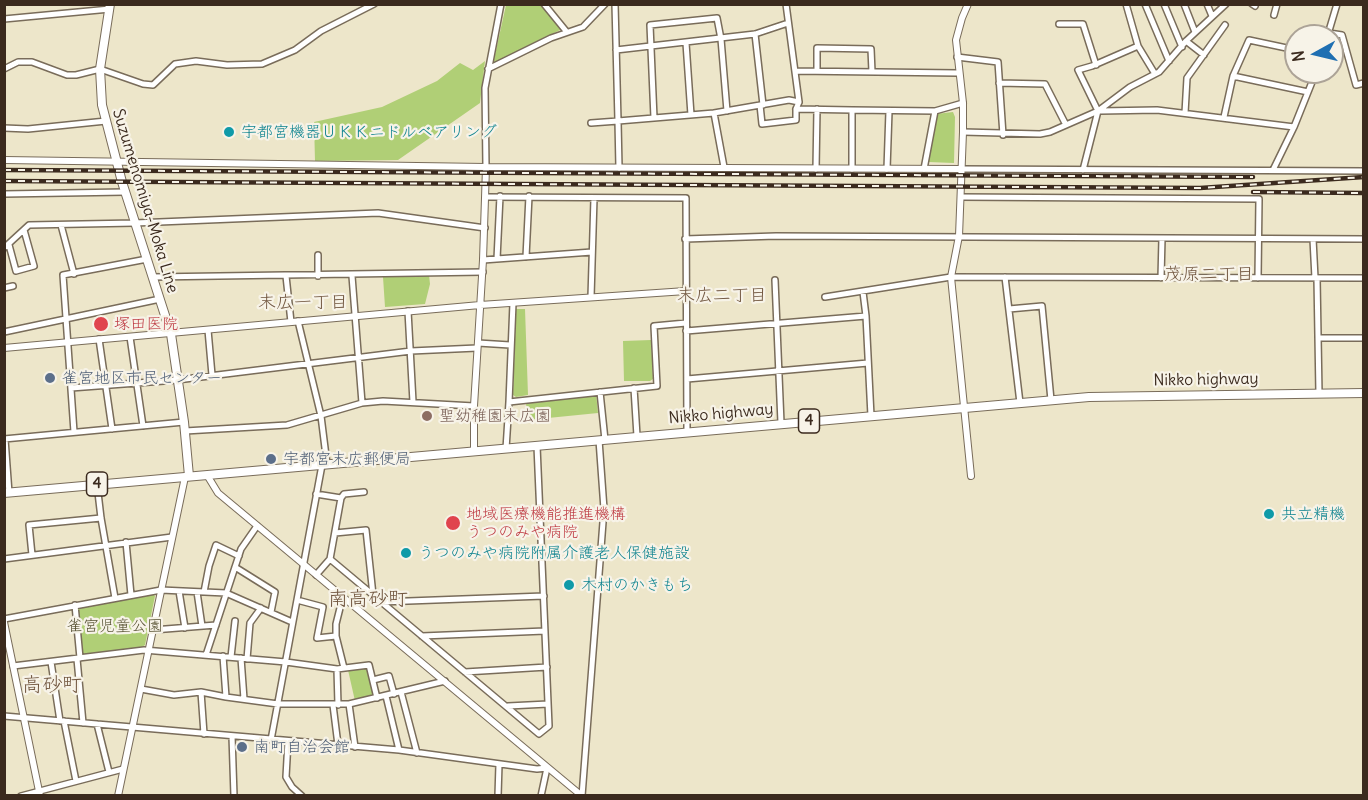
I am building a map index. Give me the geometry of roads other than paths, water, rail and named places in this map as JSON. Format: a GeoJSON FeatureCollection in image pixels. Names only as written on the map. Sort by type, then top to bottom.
{"type":"FeatureCollection","features":[{"type":"Feature","properties":{"kind":"highway","name":"Nikko highway"},"geometry":{"type":"LineString","coordinates":[[187,477],[1051,400],[1123,396],[1364,393]]}},
{"type":"Feature","properties":{"kind":"highway","name":"4"},"geometry":{"type":"LineString","coordinates":[[7,493],[187,477]]}},
{"type":"Feature","properties":{"kind":"main road","name":"Suzumenomiya-Moka Line"},"geometry":{"type":"LineString","coordinates":[[110,7],[100,69],[100,95],[125,192],[171,334],[184,422],[187,477]]}},
{"type":"Feature","properties":{"kind":"street"},"geometry":{"type":"LineString","coordinates":[[4,69],[18,62],[33,62],[67,75],[100,69],[143,84],[153,85],[175,64],[196,61],[227,65],[262,64],[295,50],[321,31],[374,4]]}},
{"type":"Feature","properties":{"kind":"street"},"geometry":{"type":"LineString","coordinates":[[474,452],[474,406],[486,197],[485,88],[501,4]]}},
{"type":"Feature","properties":{"kind":"street"},"geometry":{"type":"LineString","coordinates":[[544,4],[566,32]]}},
{"type":"Feature","properties":{"kind":"street"},"geometry":{"type":"LineString","coordinates":[[488,69],[566,32],[583,27],[605,4]]}},
{"type":"Feature","properties":{"kind":"street"},"geometry":{"type":"LineString","coordinates":[[615,4],[620,168]]}},
{"type":"Feature","properties":{"kind":"street"},"geometry":{"type":"LineString","coordinates":[[755,34],[762,124],[796,120],[796,109],[799,102],[786,4]]}},
{"type":"Feature","properties":{"kind":"street"},"geometry":{"type":"LineString","coordinates":[[968,4],[957,33],[963,132],[959,236],[951,277],[971,476]]}},
{"type":"Feature","properties":{"kind":"street"},"geometry":{"type":"LineString","coordinates":[[1126,4],[1138,46],[1155,74]]}},
{"type":"Feature","properties":{"kind":"street"},"geometry":{"type":"LineString","coordinates":[[1145,4],[1169,61]]}},
{"type":"Feature","properties":{"kind":"street"},"geometry":{"type":"LineString","coordinates":[[1164,4],[1182,47]]}},
{"type":"Feature","properties":{"kind":"street"},"geometry":{"type":"LineString","coordinates":[[1184,4],[1195,32]]}},
{"type":"Feature","properties":{"kind":"street"},"geometry":{"type":"LineString","coordinates":[[1207,4],[1212,16]]}},
{"type":"Feature","properties":{"kind":"street"},"geometry":{"type":"LineString","coordinates":[[963,132],[1003,135],[1040,134],[1098,111],[1130,87],[1155,74],[1195,32],[1226,4]]}},
{"type":"Feature","properties":{"kind":"street"},"geometry":{"type":"LineString","coordinates":[[1274,15],[1277,4]]}},
{"type":"Feature","properties":{"kind":"street"},"geometry":{"type":"LineString","coordinates":[[1332,24],[1337,4]]}},
{"type":"Feature","properties":{"kind":"street"},"geometry":{"type":"LineString","coordinates":[[4,18],[110,7]]}},
{"type":"Feature","properties":{"kind":"street"},"geometry":{"type":"LineString","coordinates":[[654,118],[650,25],[717,18],[727,111]]}},
{"type":"Feature","properties":{"kind":"street"},"geometry":{"type":"LineString","coordinates":[[616,50],[755,34],[788,22]]}},
{"type":"Feature","properties":{"kind":"street"},"geometry":{"type":"LineString","coordinates":[[1059,24],[1083,24],[1096,64]]}},
{"type":"Feature","properties":{"kind":"street"},"geometry":{"type":"LineString","coordinates":[[1185,113],[1187,78],[1225,25]]}},
{"type":"Feature","properties":{"kind":"street"},"geometry":{"type":"LineString","coordinates":[[1224,117],[1233,76],[1249,39],[1284,47]]}},
{"type":"Feature","properties":{"kind":"street"},"geometry":{"type":"LineString","coordinates":[[1186,41],[1204,54]]}},
{"type":"Feature","properties":{"kind":"street"},"geometry":{"type":"LineString","coordinates":[[1344,42],[1356,85],[1364,83]]}},
{"type":"Feature","properties":{"kind":"street"},"geometry":{"type":"LineString","coordinates":[[686,43],[691,115]]}},
{"type":"Feature","properties":{"kind":"street"},"geometry":{"type":"LineString","coordinates":[[1083,170],[1098,111],[1078,70],[1138,46]]}},
{"type":"Feature","properties":{"kind":"street"},"geometry":{"type":"LineString","coordinates":[[817,71],[817,48],[839,48],[871,49],[872,72]]}},
{"type":"Feature","properties":{"kind":"street"},"geometry":{"type":"LineString","coordinates":[[957,57],[998,62],[1003,135]]}},
{"type":"Feature","properties":{"kind":"street"},"geometry":{"type":"LineString","coordinates":[[795,71],[958,73]]}},
{"type":"Feature","properties":{"kind":"street"},"geometry":{"type":"LineString","coordinates":[[1233,76],[1308,92]]}},
{"type":"Feature","properties":{"kind":"street"},"geometry":{"type":"LineString","coordinates":[[999,83],[1045,84],[1066,125]]}},
{"type":"Feature","properties":{"kind":"street"},"geometry":{"type":"LineString","coordinates":[[1273,170],[1311,84]]}},
{"type":"Feature","properties":{"kind":"street"},"geometry":{"type":"LineString","coordinates":[[591,123],[714,113],[789,100],[799,102]]}},
{"type":"Feature","properties":{"kind":"street"},"geometry":{"type":"LineString","coordinates":[[796,109],[935,111],[963,103]]}},
{"type":"Feature","properties":{"kind":"street"},"geometry":{"type":"LineString","coordinates":[[816,170],[817,110]]}},
{"type":"Feature","properties":{"kind":"street"},"geometry":{"type":"LineString","coordinates":[[852,110],[852,169]]}},
{"type":"Feature","properties":{"kind":"street"},"geometry":{"type":"LineString","coordinates":[[1098,111],[1157,110],[1294,127]]}},
{"type":"Feature","properties":{"kind":"street"},"geometry":{"type":"LineString","coordinates":[[887,169],[889,111]]}},
{"type":"Feature","properties":{"kind":"street"},"geometry":{"type":"LineString","coordinates":[[924,169],[935,111]]}},
{"type":"Feature","properties":{"kind":"street"},"geometry":{"type":"LineString","coordinates":[[714,113],[724,167]]}},
{"type":"Feature","properties":{"kind":"street"},"geometry":{"type":"LineString","coordinates":[[4,128],[27,129],[106,121]]}},
{"type":"Feature","properties":{"kind":"street"},"geometry":{"type":"LineString","coordinates":[[4,160],[486,167],[724,167],[816,170],[962,168],[1364,171]]}},
{"type":"Feature","properties":{"kind":"street"},"geometry":{"type":"LineString","coordinates":[[4,194],[125,192]]}},
{"type":"Feature","properties":{"kind":"street"},"geometry":{"type":"LineString","coordinates":[[497,259],[500,196]]}},
{"type":"Feature","properties":{"kind":"street"},"geometry":{"type":"LineString","coordinates":[[526,257],[529,196]]}},
{"type":"Feature","properties":{"kind":"street"},"geometry":{"type":"LineString","coordinates":[[486,197],[686,198],[687,432]]}},
{"type":"Feature","properties":{"kind":"street"},"geometry":{"type":"LineString","coordinates":[[961,197],[1259,199],[1258,278]]}},
{"type":"Feature","properties":{"kind":"street"},"geometry":{"type":"LineString","coordinates":[[591,297],[594,198]]}},
{"type":"Feature","properties":{"kind":"street"},"geometry":{"type":"LineString","coordinates":[[24,230],[34,266],[16,271],[7,246],[29,225],[378,213],[485,228]]}},
{"type":"Feature","properties":{"kind":"street"},"geometry":{"type":"LineString","coordinates":[[61,225],[74,274]]}},
{"type":"Feature","properties":{"kind":"street"},"geometry":{"type":"LineString","coordinates":[[686,239],[776,236],[1364,239]]}},
{"type":"Feature","properties":{"kind":"street"},"geometry":{"type":"LineString","coordinates":[[1161,278],[1162,238]]}},
{"type":"Feature","properties":{"kind":"street"},"geometry":{"type":"LineString","coordinates":[[1313,238],[1319,394]]}},
{"type":"Feature","properties":{"kind":"street"},"geometry":{"type":"LineString","coordinates":[[483,260],[592,252]]}},
{"type":"Feature","properties":{"kind":"street"},"geometry":{"type":"LineString","coordinates":[[318,255],[318,276]]}},
{"type":"Feature","properties":{"kind":"street"},"geometry":{"type":"LineString","coordinates":[[75,432],[63,275],[147,259]]}},
{"type":"Feature","properties":{"kind":"street"},"geometry":{"type":"LineString","coordinates":[[153,277],[352,276],[483,272]]}},
{"type":"Feature","properties":{"kind":"street"},"geometry":{"type":"LineString","coordinates":[[271,740],[316,494],[324,464],[321,416],[308,362],[294,322],[286,276]]}},
{"type":"Feature","properties":{"kind":"street"},"geometry":{"type":"LineString","coordinates":[[352,276],[362,403]]}},
{"type":"Feature","properties":{"kind":"street"},"geometry":{"type":"LineString","coordinates":[[825,297],[951,277],[1364,278]]}},
{"type":"Feature","properties":{"kind":"street"},"geometry":{"type":"LineString","coordinates":[[1005,277],[1020,403]]}},
{"type":"Feature","properties":{"kind":"street"},"geometry":{"type":"LineString","coordinates":[[775,280],[781,423]]}},
{"type":"Feature","properties":{"kind":"street"},"geometry":{"type":"LineString","coordinates":[[4,288],[13,286]]}},
{"type":"Feature","properties":{"kind":"street"},"geometry":{"type":"LineString","coordinates":[[4,348],[408,311],[686,291]]}},
{"type":"Feature","properties":{"kind":"street"},"geometry":{"type":"LineString","coordinates":[[862,292],[866,316],[871,416]]}},
{"type":"Feature","properties":{"kind":"street"},"geometry":{"type":"LineString","coordinates":[[4,332],[160,299]]}},
{"type":"Feature","properties":{"kind":"street"},"geometry":{"type":"LineString","coordinates":[[506,449],[513,303]]}},
{"type":"Feature","properties":{"kind":"street"},"geometry":{"type":"LineString","coordinates":[[1009,309],[1042,306],[1051,400]]}},
{"type":"Feature","properties":{"kind":"street"},"geometry":{"type":"LineString","coordinates":[[408,311],[413,402]]}},
{"type":"Feature","properties":{"kind":"street"},"geometry":{"type":"LineString","coordinates":[[686,331],[866,316]]}},
{"type":"Feature","properties":{"kind":"street"},"geometry":{"type":"LineString","coordinates":[[509,402],[657,386],[654,326],[686,324]]}},
{"type":"Feature","properties":{"kind":"street"},"geometry":{"type":"LineString","coordinates":[[208,330],[212,375]]}},
{"type":"Feature","properties":{"kind":"street"},"geometry":{"type":"LineString","coordinates":[[130,337],[143,426]]}},
{"type":"Feature","properties":{"kind":"street"},"geometry":{"type":"LineString","coordinates":[[1318,338],[1364,338]]}},
{"type":"Feature","properties":{"kind":"street"},"geometry":{"type":"LineString","coordinates":[[99,339],[112,429]]}},
{"type":"Feature","properties":{"kind":"street"},"geometry":{"type":"LineString","coordinates":[[71,388],[177,380],[411,351],[478,345],[510,345]]}},
{"type":"Feature","properties":{"kind":"street"},"geometry":{"type":"LineString","coordinates":[[687,379],[868,363]]}},
{"type":"Feature","properties":{"kind":"street"},"geometry":{"type":"LineString","coordinates":[[634,388],[637,436]]}},
{"type":"Feature","properties":{"kind":"street"},"geometry":{"type":"LineString","coordinates":[[582,795],[604,509],[600,392]]}},
{"type":"Feature","properties":{"kind":"street"},"geometry":{"type":"LineString","coordinates":[[185,431],[287,425],[362,403],[413,402],[474,406]]}},
{"type":"Feature","properties":{"kind":"street"},"geometry":{"type":"LineString","coordinates":[[7,493],[5,439],[184,422]]}},
{"type":"Feature","properties":{"kind":"street"},"geometry":{"type":"LineString","coordinates":[[330,559],[539,734],[549,726],[537,446]]}},
{"type":"Feature","properties":{"kind":"street"},"geometry":{"type":"LineString","coordinates":[[207,475],[218,493],[582,795]]}},
{"type":"Feature","properties":{"kind":"street"},"geometry":{"type":"LineString","coordinates":[[118,795],[172,537],[187,477]]}},
{"type":"Feature","properties":{"kind":"street"},"geometry":{"type":"LineString","coordinates":[[97,484],[114,598]]}},
{"type":"Feature","properties":{"kind":"street"},"geometry":{"type":"LineString","coordinates":[[316,575],[330,559],[341,498],[345,494],[364,492]]}},
{"type":"Feature","properties":{"kind":"street"},"geometry":{"type":"LineString","coordinates":[[316,494],[341,498]]}},
{"type":"Feature","properties":{"kind":"street"},"geometry":{"type":"LineString","coordinates":[[32,555],[29,525],[101,518]]}},
{"type":"Feature","properties":{"kind":"street"},"geometry":{"type":"LineString","coordinates":[[206,655],[241,549],[257,526]]}},
{"type":"Feature","properties":{"kind":"street"},"geometry":{"type":"LineString","coordinates":[[335,533],[366,530],[373,595]]}},
{"type":"Feature","properties":{"kind":"street"},"geometry":{"type":"LineString","coordinates":[[4,559],[172,537]]}},
{"type":"Feature","properties":{"kind":"street"},"geometry":{"type":"LineString","coordinates":[[126,542],[131,595]]}},
{"type":"Feature","properties":{"kind":"street"},"geometry":{"type":"LineString","coordinates":[[202,626],[200,592],[216,545],[239,556]]}},
{"type":"Feature","properties":{"kind":"street"},"geometry":{"type":"LineString","coordinates":[[235,567],[275,592],[271,612]]}},
{"type":"Feature","properties":{"kind":"street"},"geometry":{"type":"LineString","coordinates":[[39,793],[14,666],[8,658],[4,621],[75,605],[161,590],[226,593],[292,622]]}},
{"type":"Feature","properties":{"kind":"street"},"geometry":{"type":"LineString","coordinates":[[179,591],[185,628]]}},
{"type":"Feature","properties":{"kind":"street"},"geometry":{"type":"LineString","coordinates":[[343,596],[336,624],[336,636],[344,668]]}},
{"type":"Feature","properties":{"kind":"street"},"geometry":{"type":"LineString","coordinates":[[381,602],[544,596]]}},
{"type":"Feature","properties":{"kind":"street"},"geometry":{"type":"LineString","coordinates":[[297,600],[323,607],[317,638],[336,636]]}},
{"type":"Feature","properties":{"kind":"street"},"geometry":{"type":"LineString","coordinates":[[75,605],[83,723]]}},
{"type":"Feature","properties":{"kind":"street"},"geometry":{"type":"LineString","coordinates":[[244,699],[244,658],[250,623],[261,608]]}},
{"type":"Feature","properties":{"kind":"street"},"geometry":{"type":"LineString","coordinates":[[231,657],[235,621]]}},
{"type":"Feature","properties":{"kind":"street"},"geometry":{"type":"LineString","coordinates":[[153,630],[216,625]]}},
{"type":"Feature","properties":{"kind":"street"},"geometry":{"type":"LineString","coordinates":[[422,636],[545,632]]}},
{"type":"Feature","properties":{"kind":"street"},"geometry":{"type":"LineString","coordinates":[[14,666],[148,651],[223,656],[337,669],[369,665],[377,698]]}},
{"type":"Feature","properties":{"kind":"street"},"geometry":{"type":"LineString","coordinates":[[223,656],[226,697]]}},
{"type":"Feature","properties":{"kind":"street"},"geometry":{"type":"LineString","coordinates":[[51,662],[76,781]]}},
{"type":"Feature","properties":{"kind":"street"},"geometry":{"type":"LineString","coordinates":[[465,672],[547,667]]}},
{"type":"Feature","properties":{"kind":"street"},"geometry":{"type":"LineString","coordinates":[[337,669],[335,705],[338,745]]}},
{"type":"Feature","properties":{"kind":"street"},"geometry":{"type":"LineString","coordinates":[[372,680],[389,676],[417,753]]}},
{"type":"Feature","properties":{"kind":"street"},"geometry":{"type":"LineString","coordinates":[[141,689],[174,695],[201,692],[278,704],[335,705],[377,698],[445,681]]}},
{"type":"Feature","properties":{"kind":"street"},"geometry":{"type":"LineString","coordinates":[[201,692],[204,734]]}},
{"type":"Feature","properties":{"kind":"street"},"geometry":{"type":"LineString","coordinates":[[386,696],[399,750]]}},
{"type":"Feature","properties":{"kind":"street"},"geometry":{"type":"LineString","coordinates":[[349,704],[355,747]]}},
{"type":"Feature","properties":{"kind":"street"},"geometry":{"type":"LineString","coordinates":[[507,706],[548,704]]}},
{"type":"Feature","properties":{"kind":"street"},"geometry":{"type":"LineString","coordinates":[[4,716],[399,750],[537,769],[547,768]]}},
{"type":"Feature","properties":{"kind":"street"},"geometry":{"type":"LineString","coordinates":[[97,724],[109,772]]}},
{"type":"Feature","properties":{"kind":"street"},"geometry":{"type":"LineString","coordinates":[[232,736],[234,795]]}},
{"type":"Feature","properties":{"kind":"street"},"geometry":{"type":"LineString","coordinates":[[288,741],[286,777],[292,787],[302,795]]}},
{"type":"Feature","properties":{"kind":"street"},"geometry":{"type":"LineString","coordinates":[[498,795],[499,764]]}},
{"type":"Feature","properties":{"kind":"street"},"geometry":{"type":"LineString","coordinates":[[541,795],[547,768]]}},
{"type":"Feature","properties":{"kind":"street"},"geometry":{"type":"LineString","coordinates":[[21,795],[39,793],[123,769]]}},
{"type":"Feature","properties":{"kind":"railway"},"geometry":{"type":"LineString","coordinates":[[4,170],[1253,177]]}},
{"type":"Feature","properties":{"kind":"railway"},"geometry":{"type":"LineString","coordinates":[[4,181],[1200,188],[1364,177]]}},
{"type":"Feature","properties":{"kind":"railway"},"geometry":{"type":"LineString","coordinates":[[1253,192],[1364,193]]}},
{"type":"Feature","properties":{"kind":"place","name":"宇都宮機器ＵＫＫニドルベアリング"},"geometry":{"type":"Point","coordinates":[229,132]}},
{"type":"Feature","properties":{"kind":"place","name":"塚田医院"},"geometry":{"type":"Point","coordinates":[101,324]}},
{"type":"Feature","properties":{"kind":"place","name":"雀宮地区市民センター"},"geometry":{"type":"Point","coordinates":[50,378]}},
{"type":"Feature","properties":{"kind":"place","name":"聖幼稚園末広園"},"geometry":{"type":"Point","coordinates":[427,416]}},
{"type":"Feature","properties":{"kind":"place","name":"宇都宮末広郵便局"},"geometry":{"type":"Point","coordinates":[271,459]}},
{"type":"Feature","properties":{"kind":"place","name":"共立精機"},"geometry":{"type":"Point","coordinates":[1269,514]}},
{"type":"Feature","properties":{"kind":"place","name":"地域医療機能推進機構 うつのみや病院"},"geometry":{"type":"Point","coordinates":[453,523]}},
{"type":"Feature","properties":{"kind":"place","name":"うつのみや病院附属介護老人保健施設"},"geometry":{"type":"Point","coordinates":[406,553]}},
{"type":"Feature","properties":{"kind":"place","name":"木村のかきもち"},"geometry":{"type":"Point","coordinates":[569,585]}},
{"type":"Feature","properties":{"kind":"place","name":"南町自治会館"},"geometry":{"type":"Point","coordinates":[242,747]}},
{"type":"Feature","properties":{"kind":"district","name":"茂原二丁目"},"geometry":{"type":"Point","coordinates":[1209,275]}},
{"type":"Feature","properties":{"kind":"district","name":"末広二丁目"},"geometry":{"type":"Point","coordinates":[722,296]}},
{"type":"Feature","properties":{"kind":"district","name":"末広一丁目"},"geometry":{"type":"Point","coordinates":[303,303]}},
{"type":"Feature","properties":{"kind":"district","name":"南高砂町"},"geometry":{"type":"Point","coordinates":[368,599]}},
{"type":"Feature","properties":{"kind":"district","name":"高砂町"},"geometry":{"type":"Point","coordinates":[52,685]}},
{"type":"Feature","properties":{"kind":"park label","name":"雀宮児童公園"},"geometry":{"type":"Point","coordinates":[115,626]}}]}
